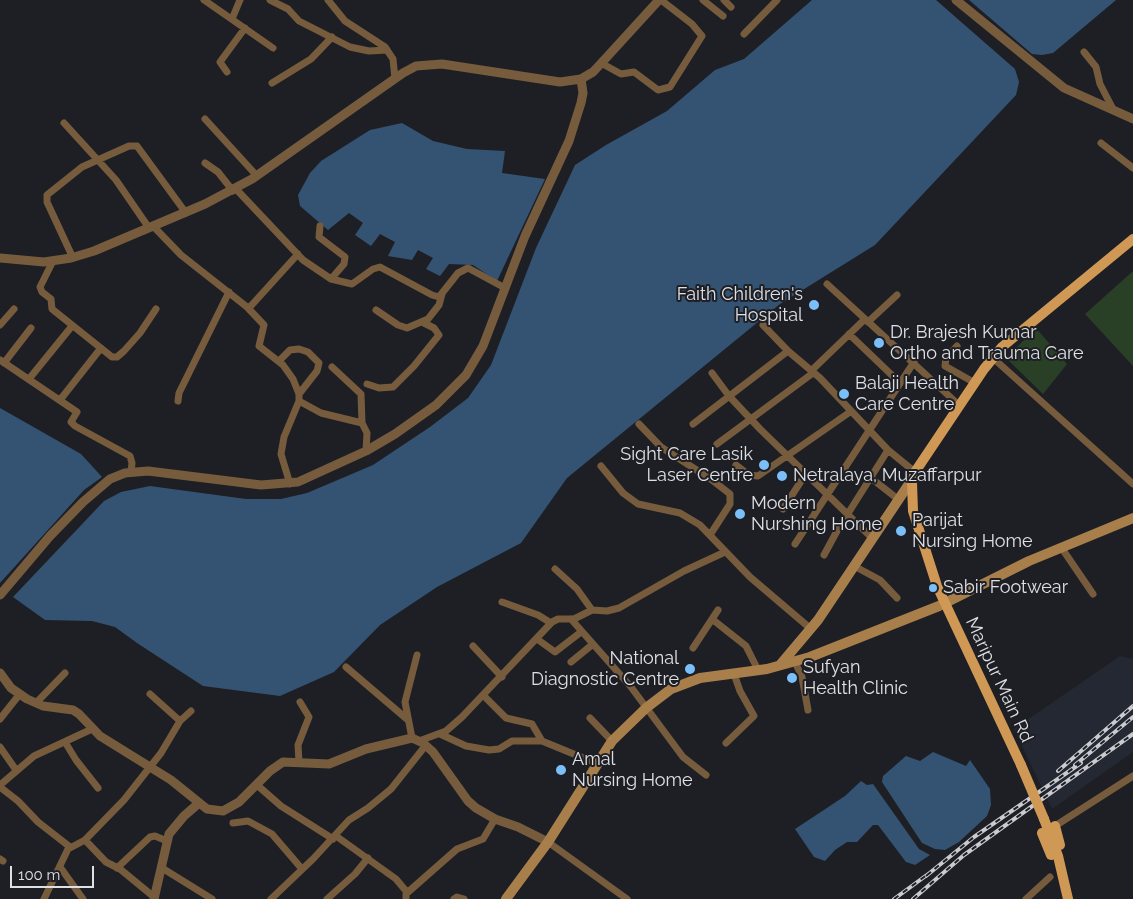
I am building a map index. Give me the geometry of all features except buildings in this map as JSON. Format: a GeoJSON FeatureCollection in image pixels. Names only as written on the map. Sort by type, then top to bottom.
{"type":"FeatureCollection","features":[{"type":"Feature","properties":{"kind":"main road"},"geometry":{"type":"LineString","coordinates":[[780,665],[810,629],[854,566],[899,500],[915,472],[993,358],[1027,325],[1133,239]]}},
{"type":"Feature","properties":{"kind":"main road","name":"Maripur Main Rd"},"geometry":{"type":"LineString","coordinates":[[915,472],[911,492],[913,511],[932,574],[944,604],[1021,765],[1044,819],[1058,856],[1068,899]]}},
{"type":"Feature","properties":{"kind":"main road"},"geometry":{"type":"LineString","coordinates":[[506,899],[548,842],[612,741],[646,708],[671,689],[688,681],[795,662],[944,604],[1029,561],[1133,518]]}},
{"type":"Feature","properties":{"kind":"main road"},"geometry":{"type":"LineString","coordinates":[[1055,826],[1073,899]]}},
{"type":"Feature","properties":{"kind":"main road"},"geometry":{"type":"LineString","coordinates":[[1042,833],[1057,870],[1063,899]]}},
{"type":"Feature","properties":{"kind":"street"},"geometry":{"type":"LineString","coordinates":[[204,0],[273,48]]}},
{"type":"Feature","properties":{"kind":"street"},"geometry":{"type":"LineString","coordinates":[[232,19],[240,0]]}},
{"type":"Feature","properties":{"kind":"street"},"geometry":{"type":"LineString","coordinates":[[270,0],[288,9],[299,21],[357,50],[387,50]]}},
{"type":"Feature","properties":{"kind":"street"},"geometry":{"type":"LineString","coordinates":[[328,0],[345,21],[377,40],[387,50],[393,59],[394,79]]}},
{"type":"Feature","properties":{"kind":"street"},"geometry":{"type":"LineString","coordinates":[[0,258],[53,262],[74,258],[186,213],[235,190],[257,176],[394,79],[416,66],[434,63],[560,82],[581,79],[601,63],[660,0],[692,24],[702,36],[685,60],[673,84],[665,90],[658,90],[634,72],[621,74],[601,63]]}},
{"type":"Feature","properties":{"kind":"street"},"geometry":{"type":"LineString","coordinates":[[702,0],[723,16]]}},
{"type":"Feature","properties":{"kind":"street"},"geometry":{"type":"LineString","coordinates":[[724,0],[731,7]]}},
{"type":"Feature","properties":{"kind":"street"},"geometry":{"type":"LineString","coordinates":[[744,34],[777,0]]}},
{"type":"Feature","properties":{"kind":"street"},"geometry":{"type":"LineString","coordinates":[[956,0],[1064,88],[1133,119]]}},
{"type":"Feature","properties":{"kind":"street"},"geometry":{"type":"LineString","coordinates":[[227,72],[220,62],[245,28]]}},
{"type":"Feature","properties":{"kind":"street"},"geometry":{"type":"LineString","coordinates":[[272,83],[311,59],[332,37]]}},
{"type":"Feature","properties":{"kind":"street"},"geometry":{"type":"LineString","coordinates":[[1084,52],[1096,67],[1100,84],[1113,109]]}},
{"type":"Feature","properties":{"kind":"street"},"geometry":{"type":"LineString","coordinates":[[0,595],[50,536],[83,502],[110,479],[131,472],[159,471],[260,485],[290,484],[314,476],[366,451],[396,434],[424,414],[466,375],[484,346],[525,236],[572,133],[583,93],[581,79]]}},
{"type":"Feature","properties":{"kind":"street"},"geometry":{"type":"LineString","coordinates":[[205,119],[257,176]]}},
{"type":"Feature","properties":{"kind":"street"},"geometry":{"type":"LineString","coordinates":[[64,123],[99,159],[151,227],[181,255],[249,308],[264,325],[259,346],[279,361],[293,379],[299,397],[321,413],[362,423]]}},
{"type":"Feature","properties":{"kind":"street"},"geometry":{"type":"LineString","coordinates":[[1101,143],[1133,168]]}},
{"type":"Feature","properties":{"kind":"street"},"geometry":{"type":"LineString","coordinates":[[74,258],[46,198],[70,175],[99,159],[134,145],[186,213]]}},
{"type":"Feature","properties":{"kind":"street"},"geometry":{"type":"LineString","coordinates":[[205,163],[218,172],[315,270],[331,279],[352,284],[373,269],[380,267],[435,297],[442,294]]}},
{"type":"Feature","properties":{"kind":"street"},"geometry":{"type":"LineString","coordinates":[[320,226],[319,237],[345,258],[344,264],[331,279]]}},
{"type":"Feature","properties":{"kind":"street"},"geometry":{"type":"LineString","coordinates":[[249,308],[298,254]]}},
{"type":"Feature","properties":{"kind":"street"},"geometry":{"type":"LineString","coordinates":[[53,262],[40,284],[41,290],[51,299],[52,309],[112,357],[120,355],[140,334],[156,309]]}},
{"type":"Feature","properties":{"kind":"street"},"geometry":{"type":"LineString","coordinates":[[376,310],[403,328],[422,322],[436,310],[442,294],[458,272],[464,269],[475,270],[505,288]]}},
{"type":"Feature","properties":{"kind":"street"},"geometry":{"type":"LineString","coordinates":[[827,284],[960,406]]}},
{"type":"Feature","properties":{"kind":"street"},"geometry":{"type":"LineString","coordinates":[[178,401],[179,393],[229,292]]}},
{"type":"Feature","properties":{"kind":"street"},"geometry":{"type":"LineString","coordinates":[[717,444],[812,372],[849,334],[897,295]]}},
{"type":"Feature","properties":{"kind":"street"},"geometry":{"type":"LineString","coordinates":[[0,325],[14,310]]}},
{"type":"Feature","properties":{"kind":"street"},"geometry":{"type":"LineString","coordinates":[[367,384],[379,388],[393,387],[411,370],[439,335],[434,328],[422,322]]}},
{"type":"Feature","properties":{"kind":"street"},"geometry":{"type":"LineString","coordinates":[[763,325],[888,450],[915,472]]}},
{"type":"Feature","properties":{"kind":"street"},"geometry":{"type":"LineString","coordinates":[[29,379],[72,326]]}},
{"type":"Feature","properties":{"kind":"street"},"geometry":{"type":"LineString","coordinates":[[32,328],[2,362],[77,412],[70,422],[72,424],[130,456],[131,472]]}},
{"type":"Feature","properties":{"kind":"street"},"geometry":{"type":"LineString","coordinates":[[849,334],[900,383]]}},
{"type":"Feature","properties":{"kind":"street"},"geometry":{"type":"LineString","coordinates":[[957,346],[946,358],[945,366],[975,383]]}},
{"type":"Feature","properties":{"kind":"street"},"geometry":{"type":"LineString","coordinates":[[60,400],[100,348]]}},
{"type":"Feature","properties":{"kind":"street"},"geometry":{"type":"LineString","coordinates":[[279,361],[294,348],[308,352],[318,363],[317,371],[299,397],[286,429],[281,454],[290,484]]}},
{"type":"Feature","properties":{"kind":"street"},"geometry":{"type":"LineString","coordinates":[[693,424],[788,351]]}},
{"type":"Feature","properties":{"kind":"street"},"geometry":{"type":"LineString","coordinates":[[993,358],[1133,484]]}},
{"type":"Feature","properties":{"kind":"street"},"geometry":{"type":"LineString","coordinates":[[795,544],[914,362]]}},
{"type":"Feature","properties":{"kind":"street"},"geometry":{"type":"LineString","coordinates":[[332,367],[360,394],[362,423],[367,433],[366,451]]}},
{"type":"Feature","properties":{"kind":"street"},"geometry":{"type":"LineString","coordinates":[[712,373],[729,396],[806,475],[872,538]]}},
{"type":"Feature","properties":{"kind":"street"},"geometry":{"type":"LineString","coordinates":[[736,465],[749,475],[755,476],[788,456],[824,428],[850,412]]}},
{"type":"Feature","properties":{"kind":"street"},"geometry":{"type":"LineString","coordinates":[[639,424],[661,447],[730,494],[730,504],[710,535]]}},
{"type":"Feature","properties":{"kind":"street"},"geometry":{"type":"LineString","coordinates":[[824,555],[888,450]]}},
{"type":"Feature","properties":{"kind":"street"},"geometry":{"type":"LineString","coordinates":[[601,466],[623,492],[638,504],[680,513],[700,525],[756,582],[810,629]]}},
{"type":"Feature","properties":{"kind":"street"},"geometry":{"type":"LineString","coordinates":[[783,509],[806,475]]}},
{"type":"Feature","properties":{"kind":"street"},"geometry":{"type":"LineString","coordinates":[[871,478],[899,500]]}},
{"type":"Feature","properties":{"kind":"street"},"geometry":{"type":"LineString","coordinates":[[1061,547],[1093,594]]}},
{"type":"Feature","properties":{"kind":"street"},"geometry":{"type":"LineString","coordinates":[[0,673],[19,695],[36,704],[72,710],[106,741],[171,780],[207,809],[223,811],[239,802],[278,764],[288,761],[329,764],[366,749],[419,741],[440,734],[462,717],[484,696],[551,623],[558,619],[571,619],[592,610],[607,611],[619,608],[684,571],[725,552]]}},
{"type":"Feature","properties":{"kind":"street"},"geometry":{"type":"LineString","coordinates":[[854,566],[880,580],[897,598]]}},
{"type":"Feature","properties":{"kind":"street"},"geometry":{"type":"LineString","coordinates":[[554,569],[577,589],[592,610]]}},
{"type":"Feature","properties":{"kind":"street"},"geometry":{"type":"LineString","coordinates":[[502,602],[538,615],[551,623]]}},
{"type":"Feature","properties":{"kind":"street"},"geometry":{"type":"LineString","coordinates":[[693,648],[718,610]]}},
{"type":"Feature","properties":{"kind":"street"},"geometry":{"type":"LineString","coordinates":[[571,619],[646,708],[683,758],[706,775]]}},
{"type":"Feature","properties":{"kind":"street"},"geometry":{"type":"LineString","coordinates":[[712,619],[746,646],[758,670]]}},
{"type":"Feature","properties":{"kind":"street"},"geometry":{"type":"LineString","coordinates":[[537,638],[555,652],[581,632]]}},
{"type":"Feature","properties":{"kind":"street"},"geometry":{"type":"LineString","coordinates":[[571,662],[593,644]]}},
{"type":"Feature","properties":{"kind":"street"},"geometry":{"type":"LineString","coordinates":[[473,646],[502,677]]}},
{"type":"Feature","properties":{"kind":"street"},"geometry":{"type":"LineString","coordinates":[[416,655],[406,692],[405,708],[408,720],[419,741],[443,764],[468,800],[496,819],[525,830],[548,842],[627,899]]}},
{"type":"Feature","properties":{"kind":"street"},"geometry":{"type":"LineString","coordinates":[[795,662],[802,677],[808,710]]}},
{"type":"Feature","properties":{"kind":"street"},"geometry":{"type":"LineString","coordinates":[[346,667],[408,720]]}},
{"type":"Feature","properties":{"kind":"street"},"geometry":{"type":"LineString","coordinates":[[36,704],[64,673]]}},
{"type":"Feature","properties":{"kind":"street"},"geometry":{"type":"LineString","coordinates":[[726,743],[754,716],[740,691],[734,674]]}},
{"type":"Feature","properties":{"kind":"street"},"geometry":{"type":"LineString","coordinates":[[150,694],[180,721]]}},
{"type":"Feature","properties":{"kind":"street"},"geometry":{"type":"LineString","coordinates":[[0,719],[19,695]]}},
{"type":"Feature","properties":{"kind":"street"},"geometry":{"type":"LineString","coordinates":[[484,696],[506,718],[532,724],[542,741]]}},
{"type":"Feature","properties":{"kind":"street"},"geometry":{"type":"LineString","coordinates":[[299,762],[300,740],[309,717],[300,702]]}},
{"type":"Feature","properties":{"kind":"street"},"geometry":{"type":"LineString","coordinates":[[44,899],[70,847],[85,840],[124,800],[161,753],[180,721],[191,711]]}},
{"type":"Feature","properties":{"kind":"street"},"geometry":{"type":"LineString","coordinates":[[590,718],[612,741]]}},
{"type":"Feature","properties":{"kind":"street"},"geometry":{"type":"LineString","coordinates":[[70,847],[38,822],[0,786],[16,770],[40,752],[92,729]]}},
{"type":"Feature","properties":{"kind":"street"},"geometry":{"type":"LineString","coordinates":[[440,734],[466,746],[489,750],[499,749],[512,741],[542,741],[598,764]]}},
{"type":"Feature","properties":{"kind":"street"},"geometry":{"type":"LineString","coordinates":[[272,899],[335,837],[349,820],[368,808],[391,789],[419,741]]}},
{"type":"Feature","properties":{"kind":"street"},"geometry":{"type":"LineString","coordinates":[[66,742],[79,765],[98,788]]}},
{"type":"Feature","properties":{"kind":"street"},"geometry":{"type":"LineString","coordinates":[[0,747],[16,770]]}},
{"type":"Feature","properties":{"kind":"street"},"geometry":{"type":"LineString","coordinates":[[1055,826],[1133,776]]}},
{"type":"Feature","properties":{"kind":"street"},"geometry":{"type":"LineString","coordinates":[[257,785],[281,806],[335,837],[391,875],[407,896],[457,849],[483,839],[496,819]]}},
{"type":"Feature","properties":{"kind":"street"},"geometry":{"type":"LineString","coordinates":[[85,840],[102,859],[117,868],[154,898],[169,834],[179,821],[199,803]]}},
{"type":"Feature","properties":{"kind":"street"},"geometry":{"type":"LineString","coordinates":[[233,823],[248,821],[272,834],[302,869]]}},
{"type":"Feature","properties":{"kind":"street"},"geometry":{"type":"LineString","coordinates":[[117,868],[150,837],[155,836],[167,841]]}},
{"type":"Feature","properties":{"kind":"street"},"geometry":{"type":"LineString","coordinates":[[327,899],[355,874],[368,858]]}},
{"type":"Feature","properties":{"kind":"street"},"geometry":{"type":"LineString","coordinates":[[60,867],[83,899]]}},
{"type":"Feature","properties":{"kind":"street"},"geometry":{"type":"LineString","coordinates":[[162,868],[212,899]]}},
{"type":"Feature","properties":{"kind":"street"},"geometry":{"type":"LineString","coordinates":[[1026,899],[1050,877]]}},
{"type":"Feature","properties":{"kind":"street"},"geometry":{"type":"LineString","coordinates":[[454,899],[457,897],[464,899]]}},
{"type":"Feature","properties":{"kind":"shaded area"},"geometry":{"type":"Polygon","coordinates":[[[1120,656],[1133,659],[1133,752],[1052,809],[1014,729],[1120,656]]]}},
{"type":"Feature","properties":{"kind":"green space"},"geometry":{"type":"Polygon","coordinates":[[[1133,272],[1133,366],[1085,314],[1133,272]]]}},
{"type":"Feature","properties":{"kind":"green space"},"geometry":{"type":"Polygon","coordinates":[[[1036,328],[1067,364],[1043,394],[1006,358],[1036,328]]]}},
{"type":"Feature","properties":{"kind":"water"},"geometry":{"type":"Polygon","coordinates":[[[812,0],[936,0],[1015,69],[1019,82],[1016,95],[875,245],[780,304],[567,478],[521,543],[437,587],[380,625],[334,672],[280,696],[203,686],[115,627],[92,621],[45,620],[13,597],[104,501],[121,492],[150,486],[246,499],[281,499],[307,493],[373,465],[430,427],[468,398],[491,365],[536,248],[575,165],[606,145],[667,111],[715,70],[744,59],[812,0]]]}},
{"type":"Feature","properties":{"kind":"water"},"geometry":{"type":"Polygon","coordinates":[[[969,0],[1116,0],[1053,53],[1042,55],[1032,54],[969,0]]]}},
{"type":"Feature","properties":{"kind":"water"},"geometry":{"type":"Polygon","coordinates":[[[402,123],[433,141],[467,149],[505,151],[502,173],[545,179],[497,281],[473,265],[449,264],[440,276],[426,269],[433,258],[418,250],[412,260],[388,256],[395,242],[380,234],[371,246],[355,235],[363,223],[349,213],[328,230],[300,206],[298,195],[310,173],[321,161],[370,130],[402,123]]]}},
{"type":"Feature","properties":{"kind":"water"},"geometry":{"type":"Polygon","coordinates":[[[0,408],[81,454],[102,477],[84,490],[0,583],[0,408]]]}},
{"type":"Feature","properties":{"kind":"water"},"geometry":{"type":"Polygon","coordinates":[[[933,752],[966,766],[970,760],[990,789],[991,805],[987,816],[959,842],[945,850],[935,849],[922,843],[882,782],[883,776],[906,756],[920,761],[933,752]]]}},
{"type":"Feature","properties":{"kind":"water"},"geometry":{"type":"Polygon","coordinates":[[[861,781],[867,785],[873,784],[919,849],[930,855],[915,865],[906,862],[878,825],[873,825],[857,842],[847,842],[835,850],[825,861],[814,857],[795,829],[845,796],[861,781]]]}},
{"type":"Feature","properties":{"kind":"railway"},"geometry":{"type":"LineString","coordinates":[[1058,771],[1133,706]]}},
{"type":"Feature","properties":{"kind":"railway"},"geometry":{"type":"LineString","coordinates":[[1075,765],[1133,717]]}},
{"type":"Feature","properties":{"kind":"railway"},"geometry":{"type":"LineString","coordinates":[[913,899],[964,855],[1133,734]]}},
{"type":"Feature","properties":{"kind":"railway"},"geometry":{"type":"LineString","coordinates":[[926,876],[974,837],[1081,763]]}},
{"type":"Feature","properties":{"kind":"railway"},"geometry":{"type":"LineString","coordinates":[[894,899],[931,872]]}},
{"type":"Feature","properties":{"kind":"place","name":"Faith Children's Hospital"},"geometry":{"type":"Point","coordinates":[814,305]}},
{"type":"Feature","properties":{"kind":"place","name":"Dr. Brajesh Kumar Ortho and Trauma Care"},"geometry":{"type":"Point","coordinates":[879,343]}},
{"type":"Feature","properties":{"kind":"place","name":"Balaji Health Care Centre"},"geometry":{"type":"Point","coordinates":[844,394]}},
{"type":"Feature","properties":{"kind":"place","name":"Sight Care Lasik Laser Centre"},"geometry":{"type":"Point","coordinates":[764,465]}},
{"type":"Feature","properties":{"kind":"place","name":"Netralaya, Muzaffarpur"},"geometry":{"type":"Point","coordinates":[782,476]}},
{"type":"Feature","properties":{"kind":"place","name":"Modern Nurshing Home"},"geometry":{"type":"Point","coordinates":[740,514]}},
{"type":"Feature","properties":{"kind":"place","name":"Parijat Nursing Home"},"geometry":{"type":"Point","coordinates":[901,531]}},
{"type":"Feature","properties":{"kind":"place","name":"Sabir Footwear"},"geometry":{"type":"Point","coordinates":[933,588]}},
{"type":"Feature","properties":{"kind":"place","name":"National Diagnostic Centre"},"geometry":{"type":"Point","coordinates":[690,669]}},
{"type":"Feature","properties":{"kind":"place","name":"Sufyan Health Clinic"},"geometry":{"type":"Point","coordinates":[792,678]}},
{"type":"Feature","properties":{"kind":"place","name":"Amal Nursing Home"},"geometry":{"type":"Point","coordinates":[561,770]}}]}
